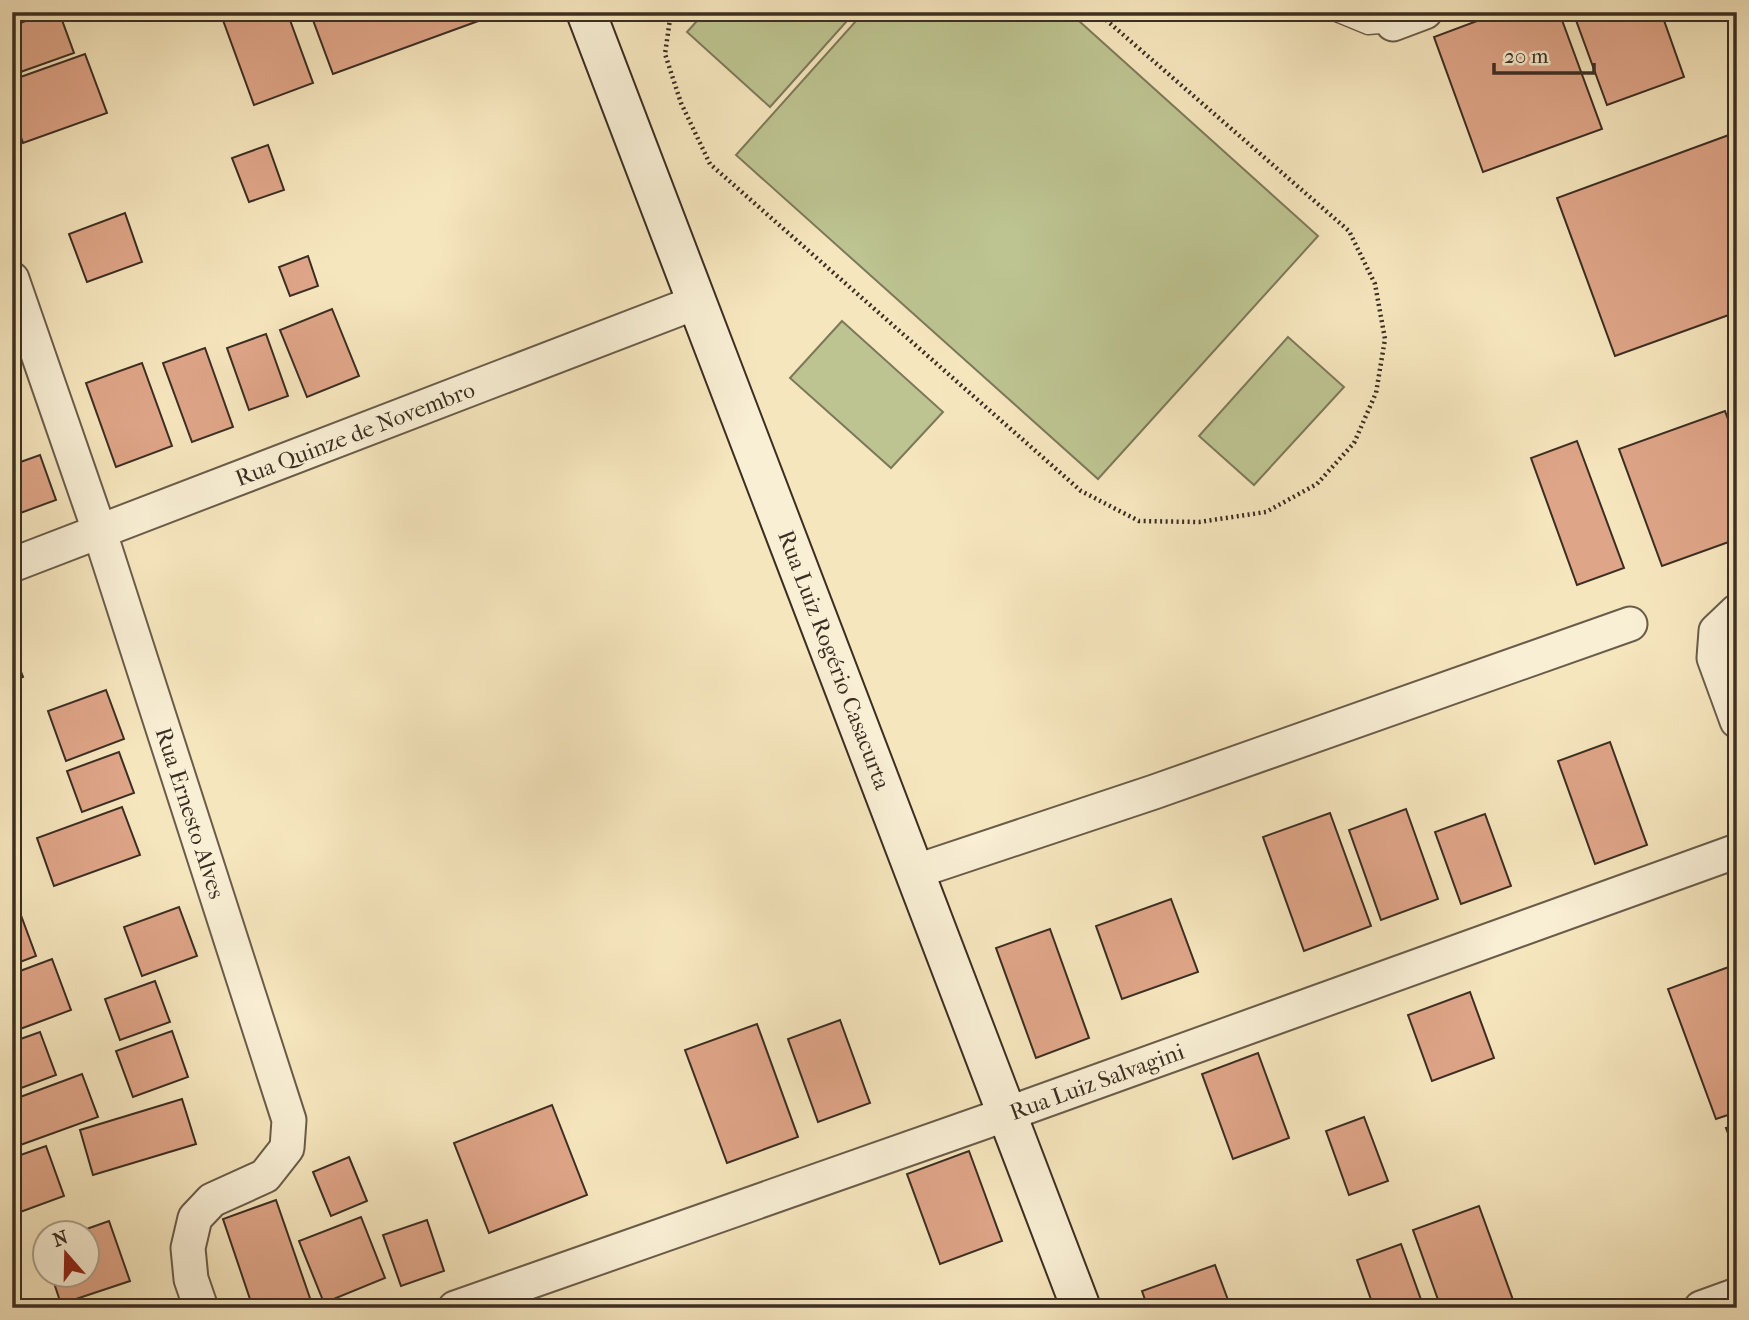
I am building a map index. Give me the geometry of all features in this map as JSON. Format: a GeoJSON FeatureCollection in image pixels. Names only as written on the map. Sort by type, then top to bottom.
{"type":"FeatureCollection","features":[{"type":"Feature","properties":{"kind":"street","name":"Rua Luiz Rogério Casacurta"},"geometry":{"type":"LineString","coordinates":[[586,12],[1081,1308]]}},
{"type":"Feature","properties":{"kind":"street"},"geometry":{"type":"LineString","coordinates":[[1393,24],[1424,12]]}},
{"type":"Feature","properties":{"kind":"street","name":"Rua Ernesto Alves"},"geometry":{"type":"LineString","coordinates":[[12,279],[100,533],[289,1120],[287,1148],[265,1176],[212,1200],[195,1218],[188,1248],[191,1279],[201,1308]]}},
{"type":"Feature","properties":{"kind":"street","name":"Rua Quinze de Novembro"},"geometry":{"type":"LineString","coordinates":[[12,565],[697,302]]}},
{"type":"Feature","properties":{"kind":"street"},"geometry":{"type":"LineString","coordinates":[[1737,611],[1716,631],[1714,658],[1737,721]]}},
{"type":"Feature","properties":{"kind":"street"},"geometry":{"type":"LineString","coordinates":[[915,872],[1167,787],[1630,624]]}},
{"type":"Feature","properties":{"kind":"street","name":"Rua Luiz Salvagini"},"geometry":{"type":"LineString","coordinates":[[454,1308],[1007,1114],[1737,851]]}},
{"type":"Feature","properties":{"kind":"street"},"geometry":{"type":"LineString","coordinates":[[1701,1308],[1737,1295]]}},
{"type":"Feature","properties":{"kind":"lane"},"geometry":{"type":"LineString","coordinates":[[1335,12],[1368,26],[1393,24]]}},
{"type":"Feature","properties":{"kind":"path"},"geometry":{"type":"LineString","coordinates":[[671,12],[665,54],[681,103],[710,164],[1081,491],[1139,521],[1199,523],[1266,512],[1317,484],[1354,443],[1376,393],[1385,339],[1375,284],[1349,231],[1097,12]]}},
{"type":"Feature","properties":{"kind":"green space"},"geometry":{"type":"Polygon","coordinates":[[[705,12],[855,12],[770,107],[687,32],[705,12]]]}},
{"type":"Feature","properties":{"kind":"green space"},"geometry":{"type":"Polygon","coordinates":[[[864,12],[1069,12],[1318,236],[1098,479],[736,155],[864,12]]]}},
{"type":"Feature","properties":{"kind":"green space"},"geometry":{"type":"Polygon","coordinates":[[[842,321],[943,412],[891,468],[790,378],[842,321]]]}},
{"type":"Feature","properties":{"kind":"green space"},"geometry":{"type":"Polygon","coordinates":[[[1288,337],[1344,387],[1254,485],[1199,436],[1288,337]]]}},
{"type":"Feature","properties":{"kind":"building"},"geometry":{"type":"Polygon","coordinates":[[[50,12],[59,12],[74,53],[12,75],[12,26],[50,12]]]}},
{"type":"Feature","properties":{"kind":"building"},"geometry":{"type":"Polygon","coordinates":[[[220,12],[287,12],[313,83],[254,105],[220,12]]]}},
{"type":"Feature","properties":{"kind":"building"},"geometry":{"type":"Polygon","coordinates":[[[310,12],[503,12],[333,74],[310,12]]]}},
{"type":"Feature","properties":{"kind":"building"},"geometry":{"type":"Polygon","coordinates":[[[1501,12],[1559,12],[1602,129],[1483,172],[1434,37],[1501,12]]]}},
{"type":"Feature","properties":{"kind":"building"},"geometry":{"type":"Polygon","coordinates":[[[1573,12],[1661,12],[1684,77],[1607,105],[1573,12]]]}},
{"type":"Feature","properties":{"kind":"building"},"geometry":{"type":"Polygon","coordinates":[[[85,54],[107,113],[23,143],[12,112],[12,80],[85,54]]]}},
{"type":"Feature","properties":{"kind":"building"},"geometry":{"type":"Polygon","coordinates":[[[1737,132],[1737,312],[1615,356],[1557,198],[1737,132]]]}},
{"type":"Feature","properties":{"kind":"building"},"geometry":{"type":"Polygon","coordinates":[[[268,145],[284,190],[249,202],[232,158],[268,145]]]}},
{"type":"Feature","properties":{"kind":"building"},"geometry":{"type":"Polygon","coordinates":[[[125,213],[142,262],[87,282],[69,234],[125,213]]]}},
{"type":"Feature","properties":{"kind":"building"},"geometry":{"type":"Polygon","coordinates":[[[308,256],[318,286],[290,296],[279,267],[308,256]]]}},
{"type":"Feature","properties":{"kind":"building"},"geometry":{"type":"Polygon","coordinates":[[[332,309],[359,376],[307,397],[280,330],[332,309]]]}},
{"type":"Feature","properties":{"kind":"building"},"geometry":{"type":"Polygon","coordinates":[[[266,334],[288,396],[249,410],[227,348],[266,334]]]}},
{"type":"Feature","properties":{"kind":"building"},"geometry":{"type":"Polygon","coordinates":[[[205,348],[233,427],[192,442],[163,363],[205,348]]]}},
{"type":"Feature","properties":{"kind":"building"},"geometry":{"type":"Polygon","coordinates":[[[142,363],[172,446],[116,467],[86,383],[142,363]]]}},
{"type":"Feature","properties":{"kind":"building"},"geometry":{"type":"Polygon","coordinates":[[[1725,411],[1737,443],[1737,539],[1662,566],[1619,449],[1725,411]]]}},
{"type":"Feature","properties":{"kind":"building"},"geometry":{"type":"Polygon","coordinates":[[[1577,441],[1624,568],[1577,585],[1531,458],[1577,441]]]}},
{"type":"Feature","properties":{"kind":"building"},"geometry":{"type":"Polygon","coordinates":[[[40,455],[56,500],[12,516],[12,465],[40,455]]]}},
{"type":"Feature","properties":{"kind":"building"},"geometry":{"type":"Polygon","coordinates":[[[12,649],[23,677],[12,681],[12,649]]]}},
{"type":"Feature","properties":{"kind":"building"},"geometry":{"type":"Polygon","coordinates":[[[106,690],[124,739],[66,761],[48,711],[106,690]]]}},
{"type":"Feature","properties":{"kind":"building"},"geometry":{"type":"Polygon","coordinates":[[[1610,742],[1647,845],[1595,864],[1558,761],[1610,742]]]}},
{"type":"Feature","properties":{"kind":"building"},"geometry":{"type":"Polygon","coordinates":[[[119,752],[134,793],[82,812],[67,771],[119,752]]]}},
{"type":"Feature","properties":{"kind":"building"},"geometry":{"type":"Polygon","coordinates":[[[122,807],[140,855],[54,886],[37,838],[122,807]]]}},
{"type":"Feature","properties":{"kind":"building"},"geometry":{"type":"Polygon","coordinates":[[[1406,809],[1438,899],[1381,920],[1349,830],[1406,809]]]}},
{"type":"Feature","properties":{"kind":"building"},"geometry":{"type":"Polygon","coordinates":[[[1330,813],[1371,926],[1304,951],[1263,837],[1330,813]]]}},
{"type":"Feature","properties":{"kind":"building"},"geometry":{"type":"Polygon","coordinates":[[[1485,814],[1511,886],[1461,904],[1435,832],[1485,814]]]}},
{"type":"Feature","properties":{"kind":"building"},"geometry":{"type":"Polygon","coordinates":[[[1171,899],[1198,972],[1122,999],[1096,926],[1171,899]]]}},
{"type":"Feature","properties":{"kind":"building"},"geometry":{"type":"Polygon","coordinates":[[[179,907],[197,956],[142,976],[124,927],[179,907]]]}},
{"type":"Feature","properties":{"kind":"building"},"geometry":{"type":"Polygon","coordinates":[[[19,910],[36,956],[12,965],[12,912],[19,910]]]}},
{"type":"Feature","properties":{"kind":"building"},"geometry":{"type":"Polygon","coordinates":[[[1050,929],[1089,1038],[1036,1058],[996,948],[1050,929]]]}},
{"type":"Feature","properties":{"kind":"building"},"geometry":{"type":"Polygon","coordinates":[[[52,959],[71,1010],[12,1032],[12,974],[52,959]]]}},
{"type":"Feature","properties":{"kind":"building"},"geometry":{"type":"Polygon","coordinates":[[[1737,964],[1737,1112],[1716,1119],[1668,989],[1737,964]]]}},
{"type":"Feature","properties":{"kind":"building"},"geometry":{"type":"Polygon","coordinates":[[[155,981],[170,1022],[120,1040],[105,999],[155,981]]]}},
{"type":"Feature","properties":{"kind":"building"},"geometry":{"type":"Polygon","coordinates":[[[1470,992],[1494,1058],[1432,1081],[1408,1015],[1470,992]]]}},
{"type":"Feature","properties":{"kind":"building"},"geometry":{"type":"Polygon","coordinates":[[[840,1020],[870,1103],[818,1122],[788,1039],[840,1020]]]}},
{"type":"Feature","properties":{"kind":"building"},"geometry":{"type":"Polygon","coordinates":[[[757,1024],[798,1137],[727,1163],[685,1050],[757,1024]]]}},
{"type":"Feature","properties":{"kind":"building"},"geometry":{"type":"Polygon","coordinates":[[[172,1031],[188,1077],[133,1097],[116,1051],[172,1031]]]}},
{"type":"Feature","properties":{"kind":"building"},"geometry":{"type":"Polygon","coordinates":[[[40,1032],[56,1075],[16,1090],[12,1079],[12,1042],[40,1032]]]}},
{"type":"Feature","properties":{"kind":"building"},"geometry":{"type":"Polygon","coordinates":[[[1258,1053],[1289,1138],[1233,1159],[1202,1074],[1258,1053]]]}},
{"type":"Feature","properties":{"kind":"building"},"geometry":{"type":"Polygon","coordinates":[[[82,1074],[98,1117],[12,1148],[12,1100],[82,1074]]]}},
{"type":"Feature","properties":{"kind":"building"},"geometry":{"type":"Polygon","coordinates":[[[182,1099],[196,1144],[93,1175],[80,1130],[182,1099]]]}},
{"type":"Feature","properties":{"kind":"building"},"geometry":{"type":"Polygon","coordinates":[[[552,1105],[587,1195],[489,1233],[454,1143],[552,1105]]]}},
{"type":"Feature","properties":{"kind":"building"},"geometry":{"type":"Polygon","coordinates":[[[1364,1117],[1388,1181],[1349,1195],[1326,1131],[1364,1117]]]}},
{"type":"Feature","properties":{"kind":"building"},"geometry":{"type":"Polygon","coordinates":[[[1737,1125],[1737,1157],[1726,1128],[1737,1125]]]}},
{"type":"Feature","properties":{"kind":"building"},"geometry":{"type":"Polygon","coordinates":[[[46,1146],[64,1196],[12,1215],[12,1158],[46,1146]]]}},
{"type":"Feature","properties":{"kind":"building"},"geometry":{"type":"Polygon","coordinates":[[[969,1151],[1002,1241],[940,1264],[907,1174],[969,1151]]]}},
{"type":"Feature","properties":{"kind":"building"},"geometry":{"type":"Polygon","coordinates":[[[349,1157],[367,1201],[331,1216],[313,1172],[349,1157]]]}},
{"type":"Feature","properties":{"kind":"building"},"geometry":{"type":"Polygon","coordinates":[[[276,1200],[312,1304],[302,1308],[253,1308],[223,1219],[276,1200]]]}},
{"type":"Feature","properties":{"kind":"building"},"geometry":{"type":"Polygon","coordinates":[[[1479,1206],[1513,1300],[1492,1308],[1441,1308],[1413,1230],[1479,1206]]]}},
{"type":"Feature","properties":{"kind":"building"},"geometry":{"type":"Polygon","coordinates":[[[361,1217],[385,1278],[324,1303],[299,1241],[361,1217]]]}},
{"type":"Feature","properties":{"kind":"building"},"geometry":{"type":"Polygon","coordinates":[[[427,1220],[444,1271],[401,1286],[383,1235],[427,1220]]]}},
{"type":"Feature","properties":{"kind":"building"},"geometry":{"type":"Polygon","coordinates":[[[109,1221],[130,1281],[61,1304],[56,1288],[102,1288],[102,1223],[109,1221]]]}},
{"type":"Feature","properties":{"kind":"building"},"geometry":{"type":"Polygon","coordinates":[[[1401,1244],[1424,1308],[1374,1308],[1357,1260],[1401,1244]]]}},
{"type":"Feature","properties":{"kind":"building"},"geometry":{"type":"Polygon","coordinates":[[[1215,1265],[1231,1308],[1148,1308],[1142,1291],[1215,1265]]]}}]}
